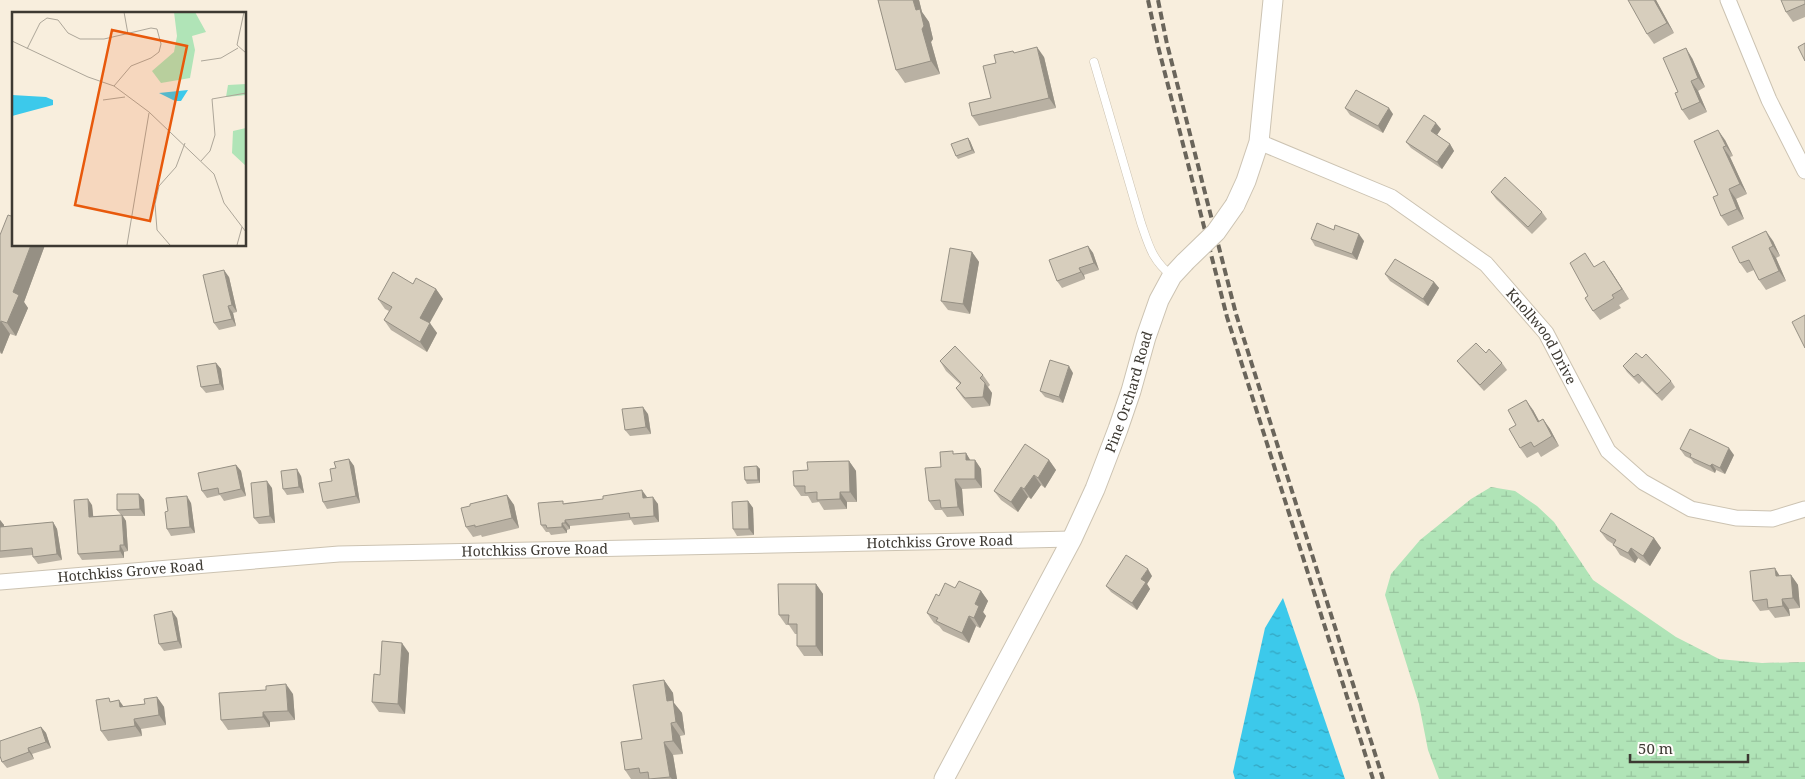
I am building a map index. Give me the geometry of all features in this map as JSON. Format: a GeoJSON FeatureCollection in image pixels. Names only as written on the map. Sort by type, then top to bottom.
{"type":"FeatureCollection","features":[{"type":"Feature","properties":{"kind":"street","name":"Pine Orchard Road"},"geometry":{"type":"LineString","coordinates":[[944,779],[1072,539],[1095,489],[1131,391],[1146,337],[1159,300],[1172,276],[1216,232],[1235,205],[1246,181],[1259,142],[1273,0]]}},
{"type":"Feature","properties":{"kind":"street"},"geometry":{"type":"LineString","coordinates":[[1728,0],[1769,100],[1804,165]]}},
{"type":"Feature","properties":{"kind":"street","name":"Knollwood Drive"},"geometry":{"type":"LineString","coordinates":[[1259,142],[1392,197],[1486,264],[1546,333],[1608,451],[1643,482],[1690,509],[1736,518],[1772,519],[1805,509]]}},
{"type":"Feature","properties":{"kind":"street","name":"Hotchkiss Grove Road"},"geometry":{"type":"LineString","coordinates":[[0,582],[339,554],[1072,539]]}},
{"type":"Feature","properties":{"kind":"lane"},"geometry":{"type":"LineString","coordinates":[[1094,62],[1150,249],[1160,266],[1172,276]]}},
{"type":"Feature","properties":{"kind":"green space"},"geometry":{"type":"Polygon","coordinates":[[[1491,487],[1515,491],[1537,506],[1554,522],[1593,580],[1676,637],[1719,659],[1762,663],[1805,662],[1805,779],[1439,779],[1428,750],[1419,704],[1385,595],[1391,574],[1420,540],[1471,499],[1491,487]]]}},
{"type":"Feature","properties":{"kind":"water"},"geometry":{"type":"Polygon","coordinates":[[[1283,598],[1345,779],[1235,779],[1233,772],[1265,628],[1283,598]]]}},
{"type":"Feature","properties":{"kind":"building"},"geometry":{"type":"Polygon","coordinates":[[[878,0],[913,0],[916,10],[920,9],[924,26],[922,29],[931,61],[896,70],[878,0]]]}},
{"type":"Feature","properties":{"kind":"building"},"geometry":{"type":"Polygon","coordinates":[[[1628,0],[1654,0],[1667,23],[1647,34],[1628,0]]]}},
{"type":"Feature","properties":{"kind":"building"},"geometry":{"type":"Polygon","coordinates":[[[1781,0],[1805,0],[1805,4],[1786,12],[1781,0]]]}},
{"type":"Feature","properties":{"kind":"building"},"geometry":{"type":"Polygon","coordinates":[[[1805,43],[1805,61],[1798,47],[1805,43]]]}},
{"type":"Feature","properties":{"kind":"building"},"geometry":{"type":"Polygon","coordinates":[[[1037,47],[1049,98],[972,116],[969,103],[991,98],[983,66],[996,63],[994,55],[1013,51],[1014,53],[1037,47]]]}},
{"type":"Feature","properties":{"kind":"building"},"geometry":{"type":"Polygon","coordinates":[[[1686,48],[1698,78],[1691,81],[1700,102],[1682,110],[1675,93],[1678,92],[1663,58],[1686,48]]]}},
{"type":"Feature","properties":{"kind":"building"},"geometry":{"type":"Polygon","coordinates":[[[1356,90],[1389,108],[1378,126],[1345,108],[1356,90]]]}},
{"type":"Feature","properties":{"kind":"building"},"geometry":{"type":"Polygon","coordinates":[[[1424,115],[1436,123],[1431,131],[1450,144],[1437,162],[1406,142],[1424,115]]]}},
{"type":"Feature","properties":{"kind":"building"},"geometry":{"type":"Polygon","coordinates":[[[1718,130],[1726,146],[1723,147],[1740,184],[1729,189],[1737,209],[1721,216],[1713,197],[1718,195],[1694,141],[1718,130]]]}},
{"type":"Feature","properties":{"kind":"building"},"geometry":{"type":"Polygon","coordinates":[[[968,138],[972,150],[956,156],[951,144],[968,138]]]}},
{"type":"Feature","properties":{"kind":"building"},"geometry":{"type":"Polygon","coordinates":[[[1505,177],[1542,212],[1528,227],[1491,192],[1505,177]]]}},
{"type":"Feature","properties":{"kind":"building"},"geometry":{"type":"Polygon","coordinates":[[[8,215],[12,216],[12,246],[31,246],[13,292],[19,295],[7,323],[1,321],[0,324],[0,235],[8,215]]]}},
{"type":"Feature","properties":{"kind":"building"},"geometry":{"type":"Polygon","coordinates":[[[1317,223],[1334,230],[1335,225],[1359,234],[1352,254],[1311,239],[1317,223]]]}},
{"type":"Feature","properties":{"kind":"building"},"geometry":{"type":"Polygon","coordinates":[[[1766,231],[1773,246],[1769,248],[1779,271],[1759,280],[1749,260],[1740,263],[1732,247],[1766,231]]]}},
{"type":"Feature","properties":{"kind":"building"},"geometry":{"type":"Polygon","coordinates":[[[1088,246],[1094,263],[1079,268],[1081,272],[1057,281],[1049,260],[1088,246]]]}},
{"type":"Feature","properties":{"kind":"building"},"geometry":{"type":"Polygon","coordinates":[[[950,248],[972,252],[963,304],[941,301],[950,248]]]}},
{"type":"Feature","properties":{"kind":"building"},"geometry":{"type":"Polygon","coordinates":[[[1585,253],[1594,267],[1604,261],[1622,289],[1612,295],[1614,298],[1593,311],[1585,298],[1588,296],[1570,263],[1585,253]]]}},
{"type":"Feature","properties":{"kind":"building"},"geometry":{"type":"Polygon","coordinates":[[[1395,259],[1434,282],[1423,299],[1385,274],[1395,259]]]}},
{"type":"Feature","properties":{"kind":"building"},"geometry":{"type":"Polygon","coordinates":[[[224,270],[232,305],[228,306],[232,319],[214,323],[203,275],[224,270]]]}},
{"type":"Feature","properties":{"kind":"building"},"geometry":{"type":"Polygon","coordinates":[[[393,272],[413,284],[416,278],[436,289],[420,318],[430,323],[420,342],[384,320],[392,307],[378,299],[393,272]]]}},
{"type":"Feature","properties":{"kind":"building"},"geometry":{"type":"Polygon","coordinates":[[[1805,315],[1805,348],[1792,322],[1805,315]]]}},
{"type":"Feature","properties":{"kind":"building"},"geometry":{"type":"Polygon","coordinates":[[[1476,343],[1486,353],[1489,349],[1502,363],[1480,385],[1457,361],[1476,343]]]}},
{"type":"Feature","properties":{"kind":"building"},"geometry":{"type":"Polygon","coordinates":[[[955,346],[983,375],[980,378],[985,383],[983,397],[965,398],[956,388],[961,383],[940,361],[955,346]]]}},
{"type":"Feature","properties":{"kind":"building"},"geometry":{"type":"Polygon","coordinates":[[[1636,353],[1642,358],[1646,354],[1671,381],[1657,394],[1638,374],[1634,377],[1623,366],[1636,353]]]}},
{"type":"Feature","properties":{"kind":"building"},"geometry":{"type":"Polygon","coordinates":[[[1050,360],[1069,366],[1059,397],[1040,391],[1050,360]]]}},
{"type":"Feature","properties":{"kind":"building"},"geometry":{"type":"Polygon","coordinates":[[[216,363],[220,384],[201,387],[197,366],[216,363]]]}},
{"type":"Feature","properties":{"kind":"building"},"geometry":{"type":"Polygon","coordinates":[[[1526,400],[1538,422],[1543,419],[1552,436],[1534,447],[1531,442],[1520,448],[1509,429],[1516,425],[1508,410],[1526,400]]]}},
{"type":"Feature","properties":{"kind":"building"},"geometry":{"type":"Polygon","coordinates":[[[643,407],[646,427],[625,430],[622,409],[643,407]]]}},
{"type":"Feature","properties":{"kind":"building"},"geometry":{"type":"Polygon","coordinates":[[[1690,429],[1729,448],[1720,468],[1712,464],[1710,466],[1690,457],[1691,454],[1680,449],[1690,429]]]}},
{"type":"Feature","properties":{"kind":"building"},"geometry":{"type":"Polygon","coordinates":[[[1025,444],[1049,460],[1038,478],[1034,475],[1024,489],[1021,487],[1011,502],[994,491],[1025,444]]]}},
{"type":"Feature","properties":{"kind":"building"},"geometry":{"type":"Polygon","coordinates":[[[953,451],[953,454],[966,453],[966,460],[975,460],[975,479],[955,479],[958,507],[941,508],[940,500],[929,501],[925,468],[941,467],[940,452],[953,451]]]}},
{"type":"Feature","properties":{"kind":"building"},"geometry":{"type":"Polygon","coordinates":[[[349,459],[356,496],[323,502],[319,483],[332,481],[330,469],[336,468],[334,462],[349,459]]]}},
{"type":"Feature","properties":{"kind":"building"},"geometry":{"type":"Polygon","coordinates":[[[849,461],[850,492],[840,492],[840,499],[817,500],[817,492],[805,493],[805,486],[794,486],[793,471],[808,470],[807,462],[849,461]]]}},
{"type":"Feature","properties":{"kind":"building"},"geometry":{"type":"Polygon","coordinates":[[[236,465],[241,489],[219,494],[218,488],[202,491],[198,473],[236,465]]]}},
{"type":"Feature","properties":{"kind":"building"},"geometry":{"type":"Polygon","coordinates":[[[757,466],[758,480],[745,480],[744,467],[757,466]]]}},
{"type":"Feature","properties":{"kind":"building"},"geometry":{"type":"Polygon","coordinates":[[[297,469],[299,487],[283,489],[281,471],[297,469]]]}},
{"type":"Feature","properties":{"kind":"building"},"geometry":{"type":"Polygon","coordinates":[[[267,481],[270,516],[254,518],[251,483],[267,481]]]}},
{"type":"Feature","properties":{"kind":"building"},"geometry":{"type":"Polygon","coordinates":[[[642,490],[643,498],[653,497],[654,516],[630,518],[629,513],[565,520],[565,523],[562,523],[562,527],[547,528],[546,525],[541,525],[538,503],[563,501],[563,504],[603,499],[603,496],[642,490]]]}},
{"type":"Feature","properties":{"kind":"building"},"geometry":{"type":"Polygon","coordinates":[[[117,494],[139,494],[140,509],[117,510],[117,494]]]}},
{"type":"Feature","properties":{"kind":"building"},"geometry":{"type":"Polygon","coordinates":[[[507,495],[512,518],[475,527],[475,525],[466,527],[461,508],[507,495]]]}},
{"type":"Feature","properties":{"kind":"building"},"geometry":{"type":"Polygon","coordinates":[[[187,496],[190,527],[167,529],[165,512],[168,511],[166,498],[187,496]]]}},
{"type":"Feature","properties":{"kind":"building"},"geometry":{"type":"Polygon","coordinates":[[[88,499],[89,517],[122,515],[124,545],[120,545],[120,551],[78,554],[74,500],[88,499]]]}},
{"type":"Feature","properties":{"kind":"building"},"geometry":{"type":"Polygon","coordinates":[[[748,501],[749,529],[733,529],[732,502],[748,501]]]}},
{"type":"Feature","properties":{"kind":"building"},"geometry":{"type":"Polygon","coordinates":[[[1611,513],[1654,538],[1643,556],[1631,548],[1628,553],[1613,545],[1616,540],[1600,531],[1611,513]]]}},
{"type":"Feature","properties":{"kind":"building"},"geometry":{"type":"Polygon","coordinates":[[[53,522],[57,554],[33,557],[32,548],[0,551],[0,527],[53,522]]]}},
{"type":"Feature","properties":{"kind":"building"},"geometry":{"type":"Polygon","coordinates":[[[1126,555],[1148,569],[1141,579],[1146,582],[1132,603],[1106,586],[1126,555]]]}},
{"type":"Feature","properties":{"kind":"building"},"geometry":{"type":"Polygon","coordinates":[[[1775,568],[1776,576],[1791,575],[1793,598],[1782,599],[1783,606],[1768,608],[1767,599],[1753,601],[1750,571],[1775,568]]]}},
{"type":"Feature","properties":{"kind":"building"},"geometry":{"type":"Polygon","coordinates":[[[959,581],[981,591],[975,604],[979,606],[974,618],[969,616],[962,633],[936,621],[938,618],[927,613],[936,594],[939,596],[945,583],[955,588],[959,581]]]}},
{"type":"Feature","properties":{"kind":"building"},"geometry":{"type":"Polygon","coordinates":[[[778,584],[816,584],[816,646],[797,646],[797,624],[788,624],[789,615],[779,615],[778,584]]]}},
{"type":"Feature","properties":{"kind":"building"},"geometry":{"type":"Polygon","coordinates":[[[172,611],[178,641],[159,644],[154,615],[172,611]]]}},
{"type":"Feature","properties":{"kind":"building"},"geometry":{"type":"Polygon","coordinates":[[[382,641],[402,643],[398,704],[372,702],[374,674],[380,675],[382,641]]]}},
{"type":"Feature","properties":{"kind":"building"},"geometry":{"type":"Polygon","coordinates":[[[664,680],[667,701],[673,700],[676,722],[671,723],[673,741],[664,742],[670,777],[649,779],[648,772],[640,773],[639,768],[625,770],[621,742],[642,739],[633,685],[664,680]]]}},
{"type":"Feature","properties":{"kind":"building"},"geometry":{"type":"Polygon","coordinates":[[[286,684],[288,711],[263,712],[263,717],[221,720],[219,693],[266,690],[266,686],[286,684]]]}},
{"type":"Feature","properties":{"kind":"building"},"geometry":{"type":"Polygon","coordinates":[[[157,697],[159,715],[134,719],[135,726],[101,731],[96,700],[109,698],[110,702],[119,700],[120,707],[145,704],[144,699],[157,697]]]}},
{"type":"Feature","properties":{"kind":"building"},"geometry":{"type":"Polygon","coordinates":[[[41,727],[46,742],[28,748],[29,752],[2,762],[0,741],[41,727]]]}},
{"type":"Feature","properties":{"kind":"railway"},"geometry":{"type":"LineString","coordinates":[[1148,0],[1227,317],[1373,779]]}},
{"type":"Feature","properties":{"kind":"railway"},"geometry":{"type":"LineString","coordinates":[[1158,0],[1167,44],[1236,314],[1383,779]]}}]}
